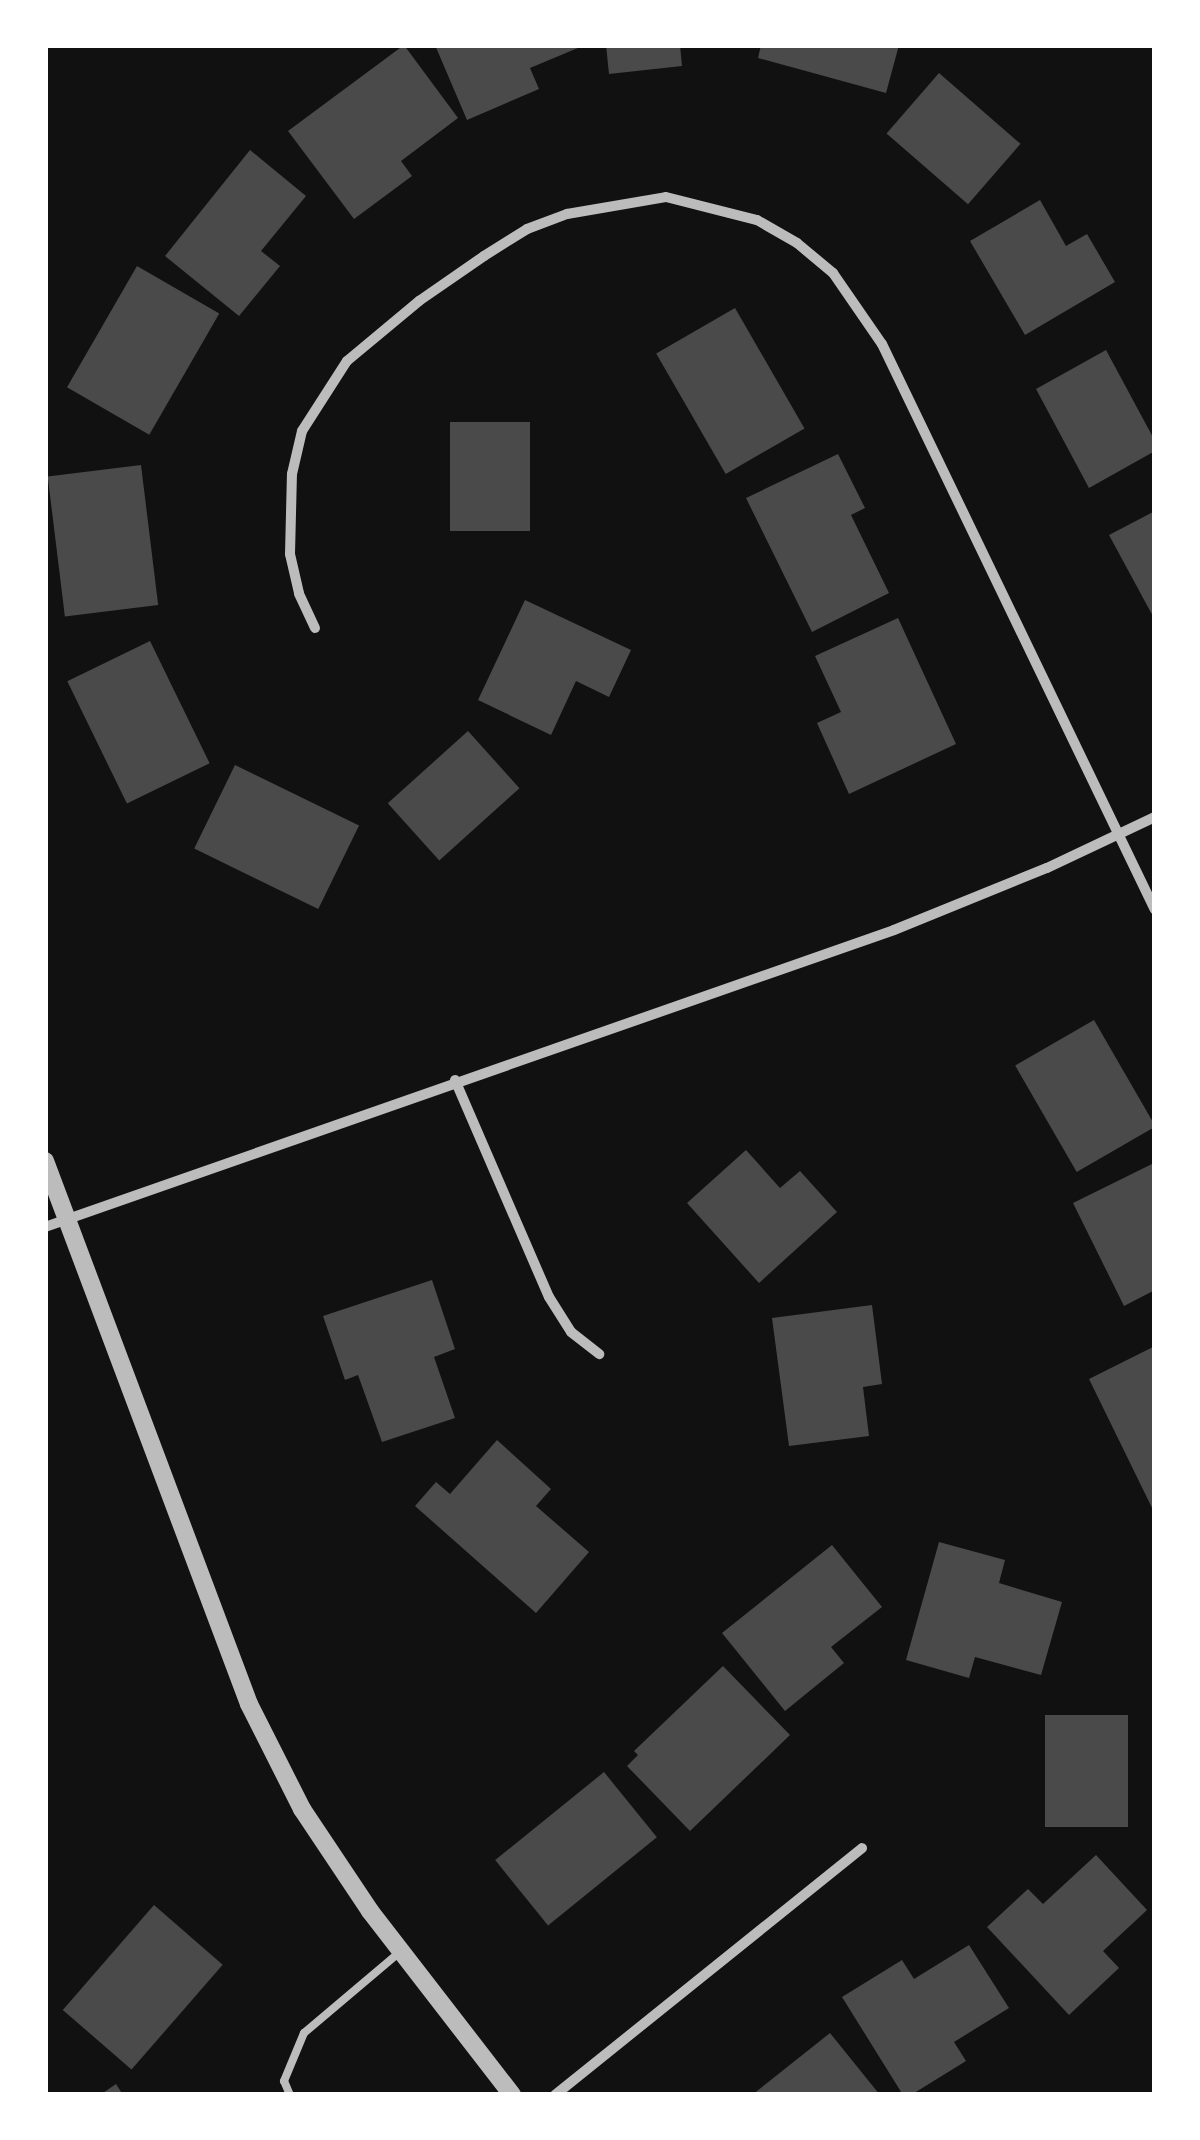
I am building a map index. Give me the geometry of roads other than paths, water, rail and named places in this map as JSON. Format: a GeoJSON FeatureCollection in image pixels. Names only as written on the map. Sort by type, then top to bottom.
{"type":"FeatureCollection","features":[{"type":"Feature","properties":{"kind":"street"},"geometry":{"type":"LineString","coordinates":[[315,628],[290,554],[292,474],[302,431],[347,361],[419,301],[527,229],[609,204],[666,197],[757,220],[797,243],[833,273],[882,344],[1155,910]]}},
{"type":"Feature","properties":{"kind":"street"},"geometry":{"type":"LineString","coordinates":[[45,1227],[454,1080],[894,930],[1155,817]]}},
{"type":"Feature","properties":{"kind":"street"},"geometry":{"type":"LineString","coordinates":[[454,1080],[549,1297],[571,1332],[599,1354]]}},
{"type":"Feature","properties":{"kind":"street"},"geometry":{"type":"LineString","coordinates":[[45,1161],[248,1704],[302,1809],[401,1952],[512,2095]]}},
{"type":"Feature","properties":{"kind":"street"},"geometry":{"type":"LineString","coordinates":[[555,2095],[862,1848]]}},
{"type":"Feature","properties":{"kind":"lane"},"geometry":{"type":"LineString","coordinates":[[290,2095],[284,2081],[304,2033],[401,1952]]}}]}
